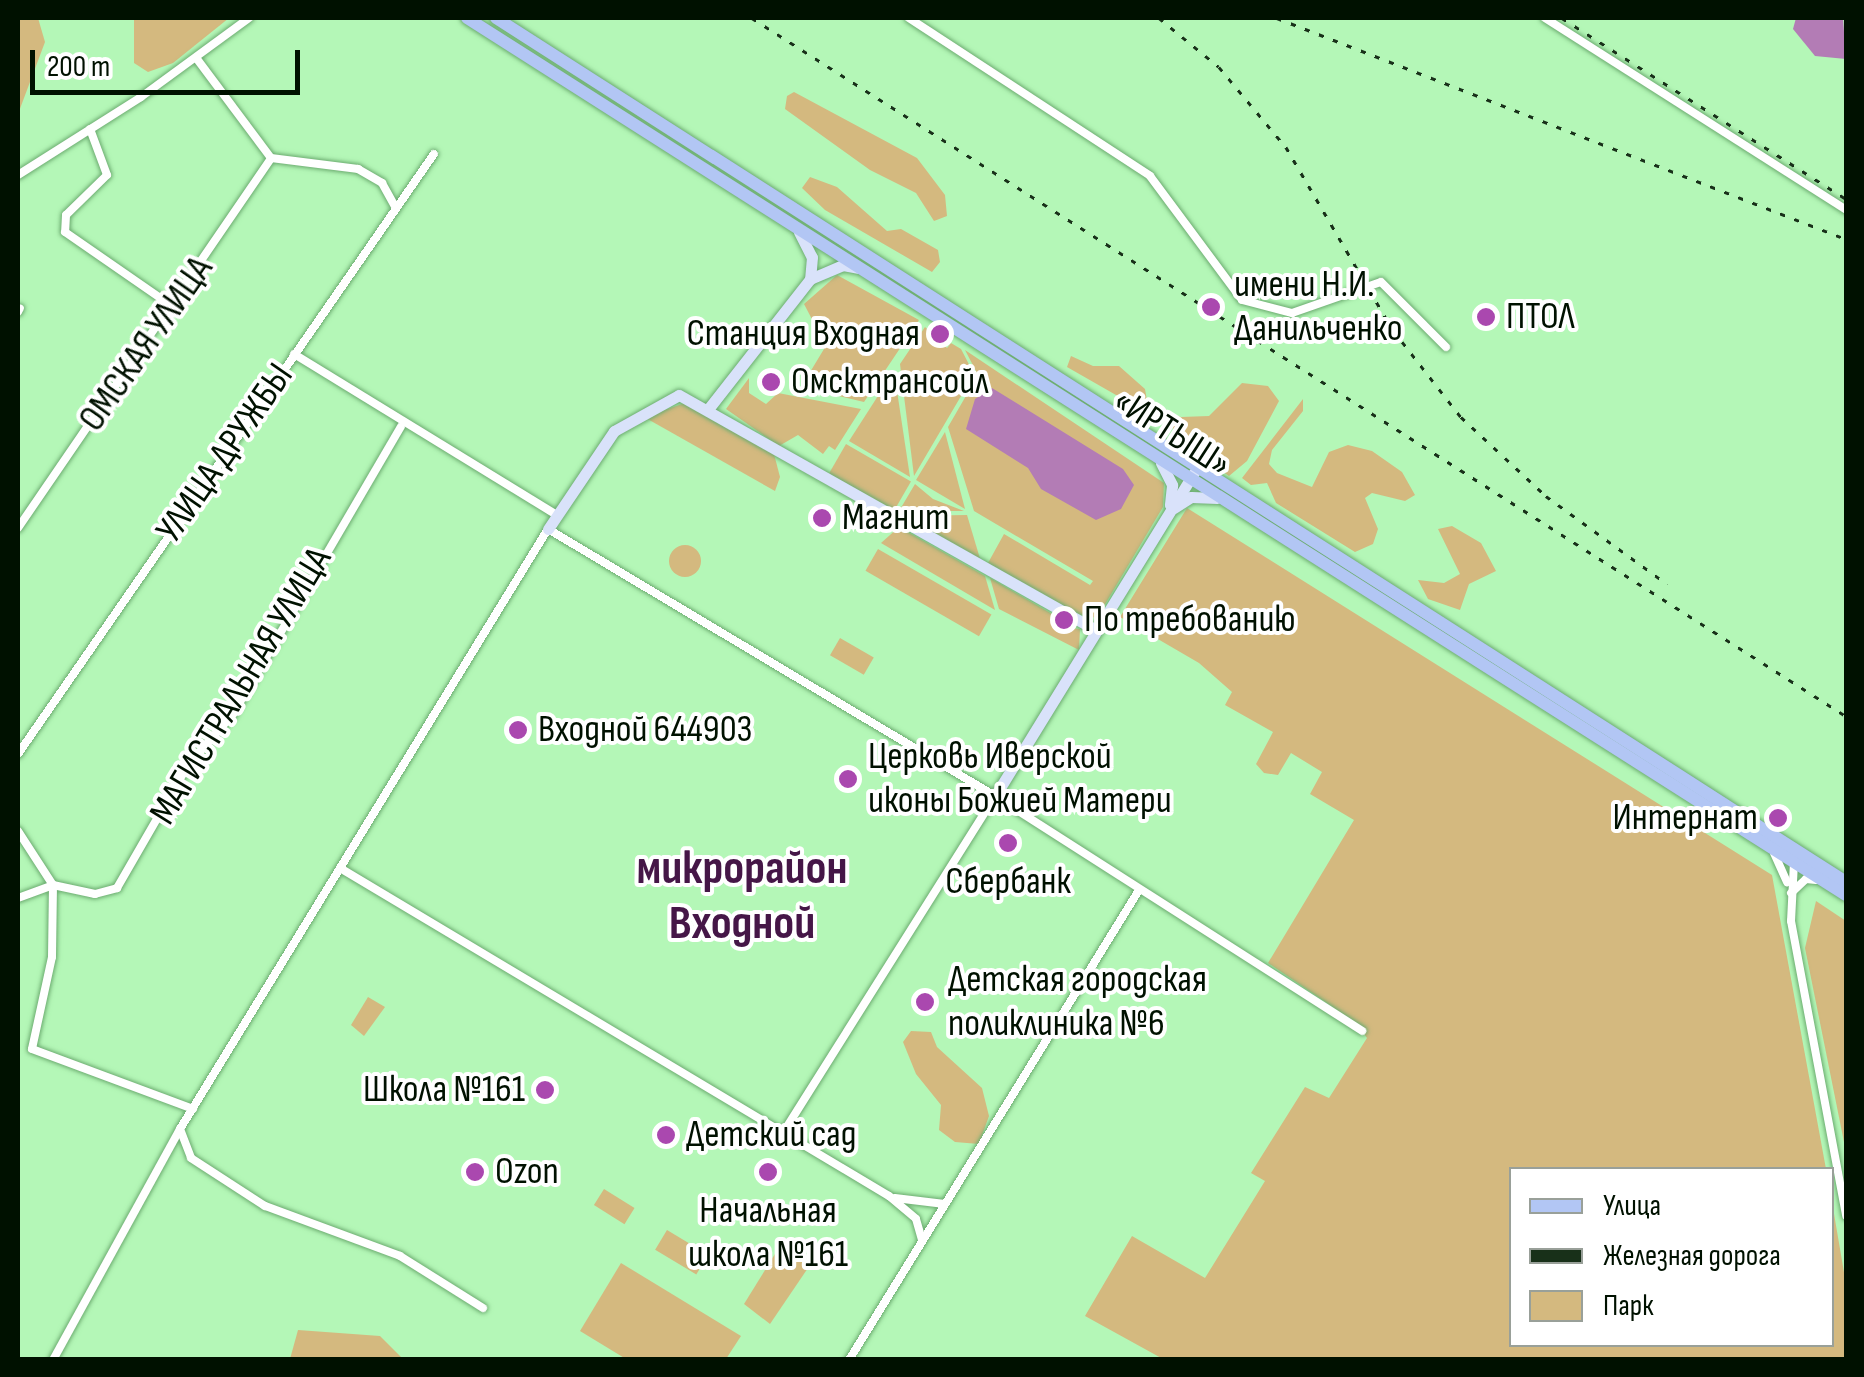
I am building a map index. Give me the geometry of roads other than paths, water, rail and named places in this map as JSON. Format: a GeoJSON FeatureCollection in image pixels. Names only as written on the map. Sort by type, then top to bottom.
{"type":"FeatureCollection","features":[{"type":"Feature","properties":{"kind":"main road","name":"«ИРТЫШ»"},"geometry":{"type":"LineString","coordinates":[[467,18],[1161,463],[1192,475],[1217,498],[1768,846],[1797,857],[1846,895]]}},
{"type":"Feature","properties":{"kind":"main road","name":"«ИРТЫШ»"},"geometry":{"type":"LineString","coordinates":[[496,18],[1192,475],[1797,857],[1846,882]]}},
{"type":"Feature","properties":{"kind":"street"},"geometry":{"type":"LineString","coordinates":[[18,175],[197,59],[249,18]]}},
{"type":"Feature","properties":{"kind":"street"},"geometry":{"type":"LineString","coordinates":[[909,18],[1150,176],[1242,300],[1292,313],[1382,282],[1446,346]]}},
{"type":"Feature","properties":{"kind":"street"},"geometry":{"type":"LineString","coordinates":[[1546,18],[1846,210]]}},
{"type":"Feature","properties":{"kind":"street"},"geometry":{"type":"LineString","coordinates":[[197,59],[271,158],[358,169],[382,183],[395,206]]}},
{"type":"Feature","properties":{"kind":"street"},"geometry":{"type":"LineString","coordinates":[[90,129],[107,175],[66,216],[65,232],[172,306]]}},
{"type":"Feature","properties":{"kind":"street","name":"УЛИЦА ДРУЖБЫ"},"geometry":{"type":"LineString","coordinates":[[18,754],[434,154]]}},
{"type":"Feature","properties":{"kind":"street","name":"ОМСКАЯ УЛИЦА"},"geometry":{"type":"LineString","coordinates":[[18,528],[271,158]]}},
{"type":"Feature","properties":{"kind":"street"},"geometry":{"type":"LineString","coordinates":[[795,227],[812,257],[810,279]]}},
{"type":"Feature","properties":{"kind":"street"},"geometry":{"type":"LineString","coordinates":[[709,408],[810,279],[843,265],[862,268]]}},
{"type":"Feature","properties":{"kind":"street"},"geometry":{"type":"LineString","coordinates":[[294,354],[401,426],[557,516]]}},
{"type":"Feature","properties":{"kind":"street"},"geometry":{"type":"LineString","coordinates":[[52,1360],[180,1129],[548,529],[623,422],[679,395],[709,408],[1096,630]]}},
{"type":"Feature","properties":{"kind":"street","name":"МАГИСТРАЛЬНАЯ УЛИЦА"},"geometry":{"type":"LineString","coordinates":[[52,885],[95,894],[117,888],[188,766],[233,714],[401,426]]}},
{"type":"Feature","properties":{"kind":"street"},"geometry":{"type":"LineString","coordinates":[[1161,463],[1172,485],[1168,514]]}},
{"type":"Feature","properties":{"kind":"street"},"geometry":{"type":"LineString","coordinates":[[783,1133],[1192,475]]}},
{"type":"Feature","properties":{"kind":"street"},"geometry":{"type":"LineString","coordinates":[[1168,514],[1191,496],[1217,498]]}},
{"type":"Feature","properties":{"kind":"street"},"geometry":{"type":"LineString","coordinates":[[548,529],[994,796],[1362,1030]]}},
{"type":"Feature","properties":{"kind":"street"},"geometry":{"type":"LineString","coordinates":[[18,831],[52,885],[49,982],[32,1049],[193,1109]]}},
{"type":"Feature","properties":{"kind":"street"},"geometry":{"type":"LineString","coordinates":[[1768,846],[1790,893],[1846,1216]]}},
{"type":"Feature","properties":{"kind":"street"},"geometry":{"type":"LineString","coordinates":[[1790,893],[1797,857]]}},
{"type":"Feature","properties":{"kind":"street"},"geometry":{"type":"LineString","coordinates":[[340,868],[889,1196],[916,1219],[922,1240]]}},
{"type":"Feature","properties":{"kind":"street"},"geometry":{"type":"LineString","coordinates":[[1790,893],[1806,879],[1828,883]]}},
{"type":"Feature","properties":{"kind":"street"},"geometry":{"type":"LineString","coordinates":[[18,898],[52,885]]}},
{"type":"Feature","properties":{"kind":"street"},"geometry":{"type":"LineString","coordinates":[[848,1360],[1138,890]]}},
{"type":"Feature","properties":{"kind":"street"},"geometry":{"type":"LineString","coordinates":[[180,1129],[191,1158],[265,1206],[400,1256],[483,1308]]}},
{"type":"Feature","properties":{"kind":"street"},"geometry":{"type":"LineString","coordinates":[[889,1196],[944,1204]]}},
{"type":"Feature","properties":{"kind":"railway"},"geometry":{"type":"LineString","coordinates":[[752,18],[1846,716]]}},
{"type":"Feature","properties":{"kind":"railway"},"geometry":{"type":"LineString","coordinates":[[1159,18],[1219,67],[1286,147],[1393,330],[1461,417],[1546,496],[1667,584]]}},
{"type":"Feature","properties":{"kind":"railway"},"geometry":{"type":"LineString","coordinates":[[1277,18],[1846,239]]}},
{"type":"Feature","properties":{"kind":"railway"},"geometry":{"type":"LineString","coordinates":[[1562,18],[1846,199]]}},
{"type":"Feature","properties":{"kind":"place","name":"имени Н.И. Данильченко"},"geometry":{"type":"Point","coordinates":[1211,307]}},
{"type":"Feature","properties":{"kind":"place","name":"ПТОЛ"},"geometry":{"type":"Point","coordinates":[1486,317]}},
{"type":"Feature","properties":{"kind":"place","name":"Станция Входная"},"geometry":{"type":"Point","coordinates":[940,334]}},
{"type":"Feature","properties":{"kind":"place","name":"Омсктрансойл"},"geometry":{"type":"Point","coordinates":[771,382]}},
{"type":"Feature","properties":{"kind":"place","name":"Магнит"},"geometry":{"type":"Point","coordinates":[822,518]}},
{"type":"Feature","properties":{"kind":"place","name":"По требованию"},"geometry":{"type":"Point","coordinates":[1064,620]}},
{"type":"Feature","properties":{"kind":"place","name":"Входной 644903"},"geometry":{"type":"Point","coordinates":[518,730]}},
{"type":"Feature","properties":{"kind":"place","name":"Церковь Иверской иконы Божией Матери"},"geometry":{"type":"Point","coordinates":[848,779]}},
{"type":"Feature","properties":{"kind":"place","name":"Интернат"},"geometry":{"type":"Point","coordinates":[1778,818]}},
{"type":"Feature","properties":{"kind":"place","name":"Сбербанк"},"geometry":{"type":"Point","coordinates":[1008,843]}},
{"type":"Feature","properties":{"kind":"place","name":"Детская городская поликлиника №6"},"geometry":{"type":"Point","coordinates":[925,1002]}},
{"type":"Feature","properties":{"kind":"place","name":"Школа №161"},"geometry":{"type":"Point","coordinates":[545,1090]}},
{"type":"Feature","properties":{"kind":"place","name":"Детский сад"},"geometry":{"type":"Point","coordinates":[666,1135]}},
{"type":"Feature","properties":{"kind":"place","name":"Ozon"},"geometry":{"type":"Point","coordinates":[475,1172]}},
{"type":"Feature","properties":{"kind":"place","name":"Начальная школа №161"},"geometry":{"type":"Point","coordinates":[768,1172]}},
{"type":"Feature","properties":{"kind":"district","name":"микрорайон Входной"},"geometry":{"type":"Point","coordinates":[742,896]}}]}
